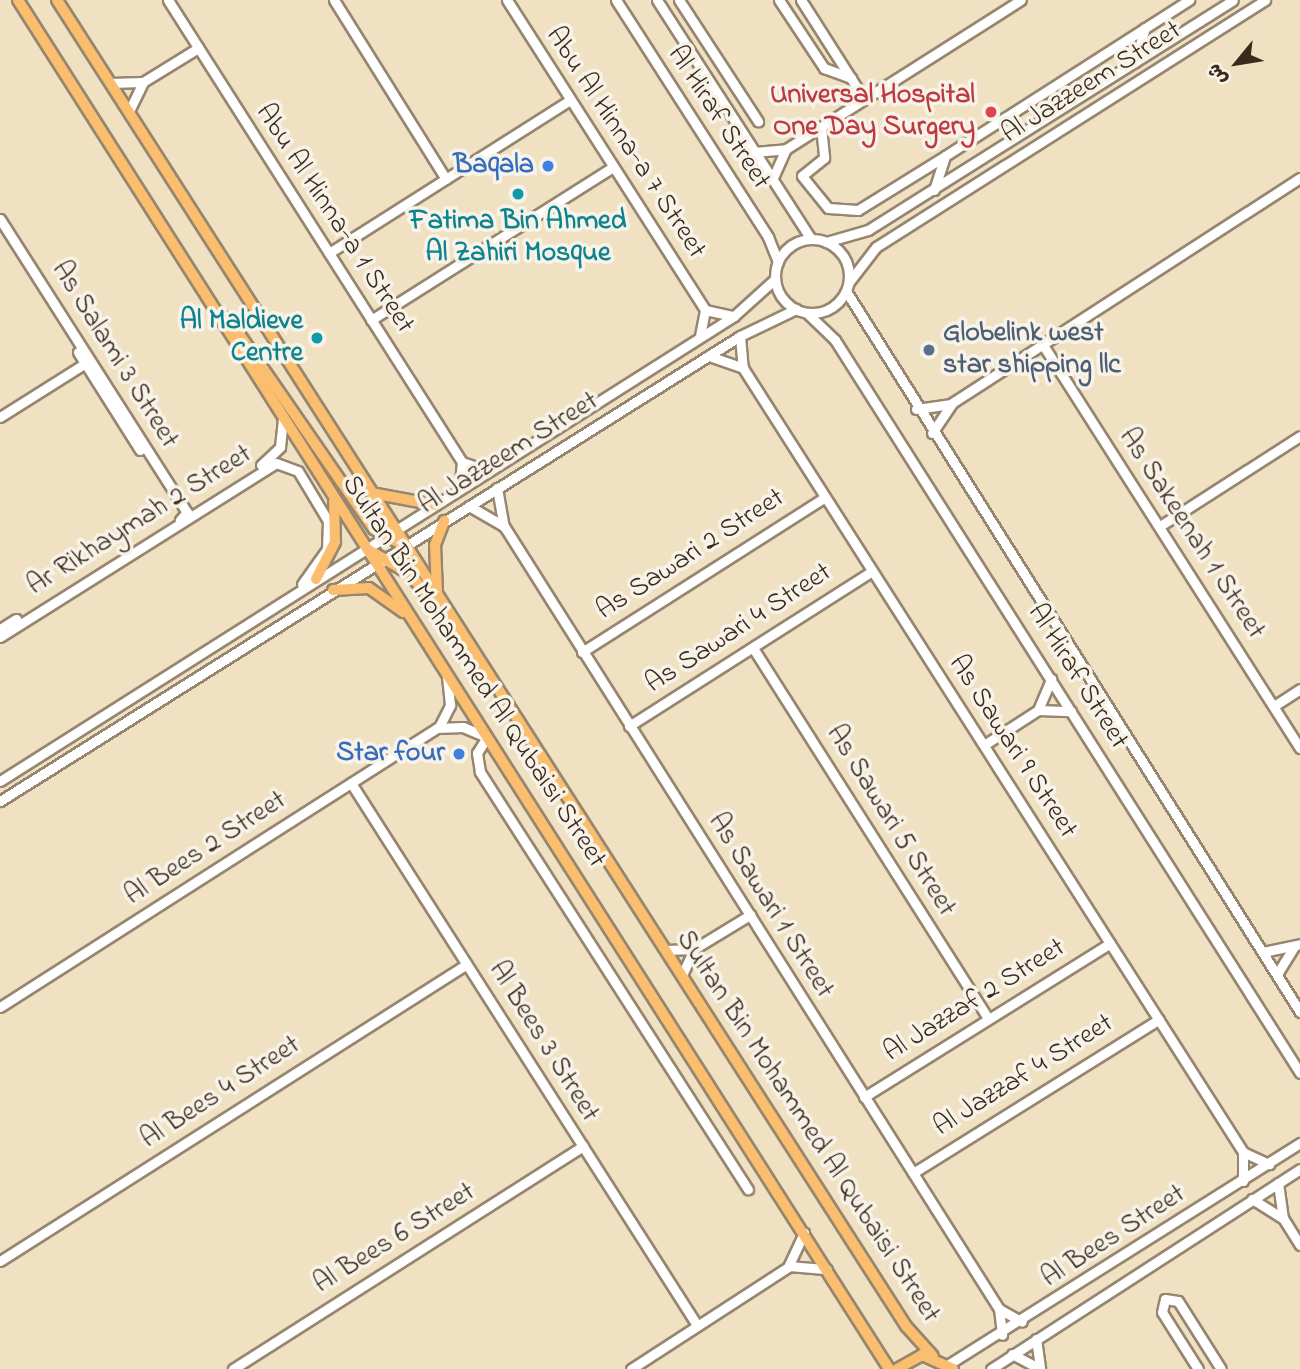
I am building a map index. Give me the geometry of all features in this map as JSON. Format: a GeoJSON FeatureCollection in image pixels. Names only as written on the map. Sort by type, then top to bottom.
{"type":"FeatureCollection","features":[{"type":"Feature","properties":{"kind":"main road","name":"Sultan Bin Mohammed Al Qubaisi Street"},"geometry":{"type":"LineString","coordinates":[[18,0],[214,312],[829,1270],[889,1369]]}},
{"type":"Feature","properties":{"kind":"main road","name":"Sultan Bin Mohammed Al Qubaisi Street"},"geometry":{"type":"LineString","coordinates":[[57,0],[395,532],[906,1326],[933,1356]]}},
{"type":"Feature","properties":{"kind":"main road"},"geometry":{"type":"LineString","coordinates":[[214,312],[231,322],[384,538],[405,546]]}},
{"type":"Feature","properties":{"kind":"main road"},"geometry":{"type":"LineString","coordinates":[[371,493],[436,505]]}},
{"type":"Feature","properties":{"kind":"main road"},"geometry":{"type":"LineString","coordinates":[[316,579],[335,542],[333,495]]}},
{"type":"Feature","properties":{"kind":"main road"},"geometry":{"type":"LineString","coordinates":[[437,595],[435,545],[444,521]]}},
{"type":"Feature","properties":{"kind":"main road"},"geometry":{"type":"LineString","coordinates":[[367,549],[389,556],[410,574],[458,641],[474,652]]}},
{"type":"Feature","properties":{"kind":"main road"},"geometry":{"type":"LineString","coordinates":[[333,590],[369,588],[412,620]]}},
{"type":"Feature","properties":{"kind":"main road"},"geometry":{"type":"LineString","coordinates":[[897,1369],[912,1358],[933,1356],[951,1367]]}},
{"type":"Feature","properties":{"kind":"street","name":"Abu Al Hinna-a 1 Street"},"geometry":{"type":"LineString","coordinates":[[168,0],[462,462]]}},
{"type":"Feature","properties":{"kind":"street"},"geometry":{"type":"LineString","coordinates":[[334,0],[446,179]]}},
{"type":"Feature","properties":{"kind":"street","name":"Abu Al Hinna-a 7 Street"},"geometry":{"type":"LineString","coordinates":[[507,0],[705,310]]}},
{"type":"Feature","properties":{"kind":"street","name":"Al Hiraf Street"},"geometry":{"type":"LineString","coordinates":[[616,0],[768,237],[778,262]]}},
{"type":"Feature","properties":{"kind":"street","name":"Al Hiraf Street"},"geometry":{"type":"LineString","coordinates":[[657,0],[811,239]]}},
{"type":"Feature","properties":{"kind":"street"},"geometry":{"type":"LineString","coordinates":[[679,0],[758,121]]}},
{"type":"Feature","properties":{"kind":"street"},"geometry":{"type":"LineString","coordinates":[[779,0],[824,68],[851,78]]}},
{"type":"Feature","properties":{"kind":"street"},"geometry":{"type":"LineString","coordinates":[[801,0],[864,99]]}},
{"type":"Feature","properties":{"kind":"street"},"geometry":{"type":"LineString","coordinates":[[754,152],[786,149],[1021,0]]}},
{"type":"Feature","properties":{"kind":"street"},"geometry":{"type":"LineString","coordinates":[[821,127],[824,158],[803,177],[824,206],[859,210],[1189,0]]}},
{"type":"Feature","properties":{"kind":"street","name":"Al Jazzeem Street"},"geometry":{"type":"LineString","coordinates":[[826,242],[868,230],[1233,0]]}},
{"type":"Feature","properties":{"kind":"street","name":"Al Jazzeem Street"},"geometry":{"type":"LineString","coordinates":[[848,286],[876,247],[1265,0]]}},
{"type":"Feature","properties":{"kind":"street"},"geometry":{"type":"LineString","coordinates":[[1135,62],[1145,28]]}},
{"type":"Feature","properties":{"kind":"street"},"geometry":{"type":"LineString","coordinates":[[111,83],[143,82],[198,48]]}},
{"type":"Feature","properties":{"kind":"street"},"geometry":{"type":"LineString","coordinates":[[704,74],[710,49]]}},
{"type":"Feature","properties":{"kind":"street"},"geometry":{"type":"LineString","coordinates":[[129,111],[143,82]]}},
{"type":"Feature","properties":{"kind":"street"},"geometry":{"type":"LineString","coordinates":[[329,253],[570,100]]}},
{"type":"Feature","properties":{"kind":"street"},"geometry":{"type":"LineString","coordinates":[[772,180],[786,149]]}},
{"type":"Feature","properties":{"kind":"street"},"geometry":{"type":"LineString","coordinates":[[934,190],[935,180],[945,156]]}},
{"type":"Feature","properties":{"kind":"street"},"geometry":{"type":"LineString","coordinates":[[371,320],[613,167]]}},
{"type":"Feature","properties":{"kind":"street"},"geometry":{"type":"LineString","coordinates":[[926,167],[935,180]]}},
{"type":"Feature","properties":{"kind":"street"},"geometry":{"type":"LineString","coordinates":[[916,409],[952,403],[1300,178]]}},
{"type":"Feature","properties":{"kind":"street","name":"As Salami 3 Street"},"geometry":{"type":"LineString","coordinates":[[0,219],[185,515]]}},
{"type":"Feature","properties":{"kind":"street","name":"As Salami 3 Street"},"geometry":{"type":"LineString","coordinates":[[0,230],[88,362]]}},
{"type":"Feature","properties":{"kind":"street"},"geometry":{"type":"LineString","coordinates":[[811,239],[826,242],[845,258],[848,286],[831,308],[807,313],[796,309],[775,279],[778,262],[791,245],[811,239]]}},
{"type":"Feature","properties":{"kind":"street","name":"Al Jazzeem Street"},"geometry":{"type":"LineString","coordinates":[[0,781],[299,588],[395,532],[734,316],[775,279]]}},
{"type":"Feature","properties":{"kind":"street","name":"Al Hiraf Street"},"geometry":{"type":"LineString","coordinates":[[848,286],[916,409],[1300,1012]]}},
{"type":"Feature","properties":{"kind":"street","name":"Al Jazzeem Street"},"geometry":{"type":"LineString","coordinates":[[0,801],[740,336],[796,309]]}},
{"type":"Feature","properties":{"kind":"street"},"geometry":{"type":"LineString","coordinates":[[699,337],[705,310],[734,316]]}},
{"type":"Feature","properties":{"kind":"street","name":"Al Hiraf Street"},"geometry":{"type":"LineString","coordinates":[[807,313],[835,340],[1300,1073]]}},
{"type":"Feature","properties":{"kind":"street","name":"As Sawari 9 Street"},"geometry":{"type":"LineString","coordinates":[[740,336],[743,368],[1243,1152]]}},
{"type":"Feature","properties":{"kind":"street","name":"As Sakeenah 1 Street"},"geometry":{"type":"LineString","coordinates":[[1043,345],[1300,748]]}},
{"type":"Feature","properties":{"kind":"street"},"geometry":{"type":"LineString","coordinates":[[709,356],[743,368]]}},
{"type":"Feature","properties":{"kind":"street"},"geometry":{"type":"LineString","coordinates":[[0,417],[88,362]]}},
{"type":"Feature","properties":{"kind":"street"},"geometry":{"type":"LineString","coordinates":[[932,433],[952,403]]}},
{"type":"Feature","properties":{"kind":"street","name":"Ar Rikhaymah 2 Street"},"geometry":{"type":"LineString","coordinates":[[0,637],[142,546],[275,455],[283,419]]}},
{"type":"Feature","properties":{"kind":"street"},"geometry":{"type":"LineString","coordinates":[[1160,526],[1300,436]]}},
{"type":"Feature","properties":{"kind":"street"},"geometry":{"type":"LineString","coordinates":[[459,489],[462,462],[488,471]]}},
{"type":"Feature","properties":{"kind":"street","name":"Ar Rikhaymah 2 Street"},"geometry":{"type":"LineString","coordinates":[[0,629],[185,515],[272,465],[292,465],[324,511],[330,532],[324,554],[299,588]]}},
{"type":"Feature","properties":{"kind":"street","name":"As Sawari 1 Street"},"geometry":{"type":"LineString","coordinates":[[498,488],[504,526],[999,1309],[1002,1335]]}},
{"type":"Feature","properties":{"kind":"street","name":"As Sawari 2 Street"},"geometry":{"type":"LineString","coordinates":[[583,652],[825,497]]}},
{"type":"Feature","properties":{"kind":"street","name":"As Sawari 1 Street"},"geometry":{"type":"LineString","coordinates":[[468,506],[504,526]]}},
{"type":"Feature","properties":{"kind":"street","name":"As Sawari 4 Street"},"geometry":{"type":"LineString","coordinates":[[629,726],[872,570]]}},
{"type":"Feature","properties":{"kind":"street","name":"As Sawari 5 Street"},"geometry":{"type":"LineString","coordinates":[[753,648],[988,1019]]}},
{"type":"Feature","properties":{"kind":"street"},"geometry":{"type":"LineString","coordinates":[[437,729],[450,705],[447,674]]}},
{"type":"Feature","properties":{"kind":"street"},"geometry":{"type":"LineString","coordinates":[[984,745],[1038,710],[1051,679]]}},
{"type":"Feature","properties":{"kind":"street"},"geometry":{"type":"LineString","coordinates":[[1274,706],[1300,689]]}},
{"type":"Feature","properties":{"kind":"street"},"geometry":{"type":"LineString","coordinates":[[1038,710],[1071,712]]}},
{"type":"Feature","properties":{"kind":"street"},"geometry":{"type":"LineString","coordinates":[[437,729],[463,726],[487,737],[477,753],[480,772],[748,1189]]}},
{"type":"Feature","properties":{"kind":"street","name":"Al Bees 2 Street"},"geometry":{"type":"LineString","coordinates":[[0,1007],[437,729]]}},
{"type":"Feature","properties":{"kind":"street","name":"Al Bees 3 Street"},"geometry":{"type":"LineString","coordinates":[[351,783],[697,1325]]}},
{"type":"Feature","properties":{"kind":"street"},"geometry":{"type":"LineString","coordinates":[[666,950],[694,949],[750,915]]}},
{"type":"Feature","properties":{"kind":"street","name":"Al Jazzaf 2 Street"},"geometry":{"type":"LineString","coordinates":[[864,1097],[1110,943]]}},
{"type":"Feature","properties":{"kind":"street"},"geometry":{"type":"LineString","coordinates":[[1263,952],[1297,945]]}},
{"type":"Feature","properties":{"kind":"street"},"geometry":{"type":"LineString","coordinates":[[1277,974],[1297,945]]}},
{"type":"Feature","properties":{"kind":"street"},"geometry":{"type":"LineString","coordinates":[[682,975],[694,949]]}},
{"type":"Feature","properties":{"kind":"street","name":"Al Bees 4 Street"},"geometry":{"type":"LineString","coordinates":[[0,1261],[467,964]]}},
{"type":"Feature","properties":{"kind":"street","name":"Al Jazzaf 4 Street"},"geometry":{"type":"LineString","coordinates":[[913,1172],[1158,1019]]}},
{"type":"Feature","properties":{"kind":"street","name":"Al Bees Street"},"geometry":{"type":"LineString","coordinates":[[951,1367],[1300,1143]]}},
{"type":"Feature","properties":{"kind":"street","name":"Al Bees 6 Street"},"geometry":{"type":"LineString","coordinates":[[233,1369],[583,1146]]}},
{"type":"Feature","properties":{"kind":"street"},"geometry":{"type":"LineString","coordinates":[[1243,1181],[1243,1152],[1269,1164]]}},
{"type":"Feature","properties":{"kind":"street","name":"Al Bees Street"},"geometry":{"type":"LineString","coordinates":[[990,1369],[1300,1169]]}},
{"type":"Feature","properties":{"kind":"street"},"geometry":{"type":"LineString","coordinates":[[1278,1183],[1283,1218],[1300,1245]]}},
{"type":"Feature","properties":{"kind":"street"},"geometry":{"type":"LineString","coordinates":[[1252,1199],[1283,1218]]}},
{"type":"Feature","properties":{"kind":"street"},"geometry":{"type":"LineString","coordinates":[[631,1369],[788,1267],[804,1232]]}},
{"type":"Feature","properties":{"kind":"street"},"geometry":{"type":"LineString","coordinates":[[788,1267],[829,1270]]}},
{"type":"Feature","properties":{"kind":"street"},"geometry":{"type":"LineString","coordinates":[[1198,1369],[1162,1311],[1165,1300],[1178,1301],[1221,1369]]}},
{"type":"Feature","properties":{"kind":"street","name":"As Sawari 1 Street"},"geometry":{"type":"LineString","coordinates":[[999,1309],[1022,1322]]}},
{"type":"Feature","properties":{"kind":"street"},"geometry":{"type":"LineString","coordinates":[[1036,1339],[1040,1369]]}},
{"type":"Feature","properties":{"kind":"street"},"geometry":{"type":"LineString","coordinates":[[1012,1354],[1040,1369]]}},
{"type":"Feature","properties":{"kind":"place","name":"Universal Hospital One Day Surgery"},"geometry":{"type":"Point","coordinates":[991,112]}},
{"type":"Feature","properties":{"kind":"place","name":"Baqala"},"geometry":{"type":"Point","coordinates":[548,166]}},
{"type":"Feature","properties":{"kind":"place","name":"Fatima Bin Ahmed Al Zahiri Mosque"},"geometry":{"type":"Point","coordinates":[518,194]}},
{"type":"Feature","properties":{"kind":"place","name":"Al Maldieve Centre"},"geometry":{"type":"Point","coordinates":[317,338]}},
{"type":"Feature","properties":{"kind":"place","name":"Globelink west star shipping llc"},"geometry":{"type":"Point","coordinates":[929,350]}},
{"type":"Feature","properties":{"kind":"place","name":"Star four"},"geometry":{"type":"Point","coordinates":[459,754]}}]}
